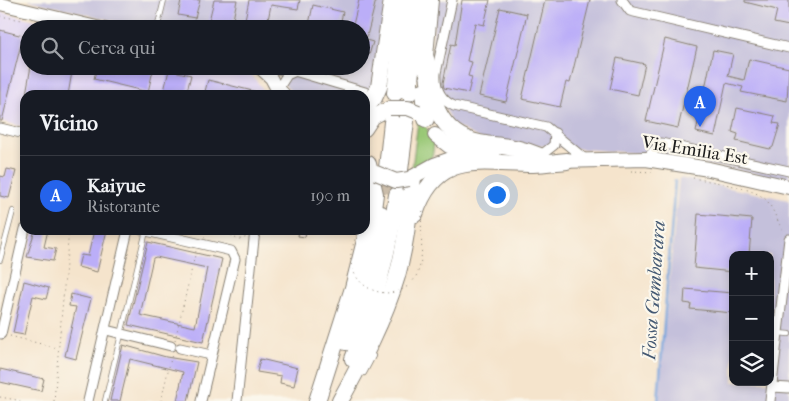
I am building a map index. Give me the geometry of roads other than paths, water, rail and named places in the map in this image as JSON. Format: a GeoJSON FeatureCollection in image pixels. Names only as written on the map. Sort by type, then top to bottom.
{"type":"FeatureCollection","features":[{"type":"Feature","properties":{"kind":"highway"},"geometry":{"type":"LineString","coordinates":[[391,110],[374,98],[381,78],[393,0]]}},
{"type":"Feature","properties":{"kind":"highway"},"geometry":{"type":"LineString","coordinates":[[404,246],[393,170],[391,110],[405,0]]}},
{"type":"Feature","properties":{"kind":"highway"},"geometry":{"type":"LineString","coordinates":[[391,110],[417,0]]}},
{"type":"Feature","properties":{"kind":"highway"},"geometry":{"type":"LineString","coordinates":[[391,110],[422,89],[430,0]]}},
{"type":"Feature","properties":{"kind":"highway"},"geometry":{"type":"LineString","coordinates":[[426,58],[433,103],[439,115],[454,131],[476,142],[522,148],[540,156]]}},
{"type":"Feature","properties":{"kind":"highway"},"geometry":{"type":"LineString","coordinates":[[340,401],[369,348],[389,300],[404,246],[424,192],[438,176],[451,168],[474,161],[533,164],[567,161]]}},
{"type":"Feature","properties":{"kind":"highway"},"geometry":{"type":"LineString","coordinates":[[370,208],[375,194],[393,170]]}},
{"type":"Feature","properties":{"kind":"highway"},"geometry":{"type":"LineString","coordinates":[[319,401],[362,300],[391,194],[389,246],[373,303],[353,358],[333,401]]}},
{"type":"Feature","properties":{"kind":"highway"},"geometry":{"type":"LineString","coordinates":[[319,401],[354,288],[362,235]]}},
{"type":"Feature","properties":{"kind":"main road"},"geometry":{"type":"LineString","coordinates":[[5,3],[70,20]]}},
{"type":"Feature","properties":{"kind":"main road"},"geometry":{"type":"LineString","coordinates":[[263,75],[277,90]]}},
{"type":"Feature","properties":{"kind":"main road"},"geometry":{"type":"LineString","coordinates":[[370,125],[391,110],[435,135],[435,154],[393,170]]}},
{"type":"Feature","properties":{"kind":"main road","name":"Via Emilia Est"},"geometry":{"type":"LineString","coordinates":[[435,135],[449,146],[590,160]]}},
{"type":"Feature","properties":{"kind":"main road","name":"Via Emilia Est"},"geometry":{"type":"LineString","coordinates":[[393,170],[472,154],[536,161],[646,159],[789,180]]}},
{"type":"Feature","properties":{"kind":"street"},"geometry":{"type":"LineString","coordinates":[[452,0],[436,74],[436,85],[443,100],[454,106],[546,127],[590,160]]}},
{"type":"Feature","properties":{"kind":"street"},"geometry":{"type":"LineString","coordinates":[[622,0],[630,11],[789,48]]}},
{"type":"Feature","properties":{"kind":"street"},"geometry":{"type":"LineString","coordinates":[[281,90],[287,75]]}},
{"type":"Feature","properties":{"kind":"street"},"geometry":{"type":"LineString","coordinates":[[307,75],[343,90]]}},
{"type":"Feature","properties":{"kind":"street"},"geometry":{"type":"LineString","coordinates":[[370,101],[391,110]]}},
{"type":"Feature","properties":{"kind":"street"},"geometry":{"type":"LineString","coordinates":[[0,128],[20,133]]}},
{"type":"Feature","properties":{"kind":"street"},"geometry":{"type":"LineString","coordinates":[[540,156],[554,145],[554,133]]}},
{"type":"Feature","properties":{"kind":"street"},"geometry":{"type":"LineString","coordinates":[[646,159],[661,143],[789,180]]}},
{"type":"Feature","properties":{"kind":"street"},"geometry":{"type":"LineString","coordinates":[[1,334],[24,235]]}},
{"type":"Feature","properties":{"kind":"street"},"geometry":{"type":"LineString","coordinates":[[88,401],[127,235]]}},
{"type":"Feature","properties":{"kind":"street"},"geometry":{"type":"LineString","coordinates":[[165,235],[231,251],[235,259],[200,401]]}},
{"type":"Feature","properties":{"kind":"street"},"geometry":{"type":"LineString","coordinates":[[237,401],[252,235]]}},
{"type":"Feature","properties":{"kind":"street"},"geometry":{"type":"LineString","coordinates":[[770,401],[789,241]]}},
{"type":"Feature","properties":{"kind":"street"},"geometry":{"type":"LineString","coordinates":[[106,330],[174,348],[211,355]]}},
{"type":"Feature","properties":{"kind":"street"},"geometry":{"type":"LineString","coordinates":[[772,387],[789,388]]}},
{"type":"Feature","properties":{"kind":"lane"},"geometry":{"type":"LineString","coordinates":[[159,20],[164,0]]}},
{"type":"Feature","properties":{"kind":"lane"},"geometry":{"type":"LineString","coordinates":[[0,260],[13,211]]}},
{"type":"Feature","properties":{"kind":"lane"},"geometry":{"type":"LineString","coordinates":[[105,401],[143,235]]}},
{"type":"Feature","properties":{"kind":"lane"},"geometry":{"type":"LineString","coordinates":[[378,341],[389,300]]}},
{"type":"Feature","properties":{"kind":"lane"},"geometry":{"type":"LineString","coordinates":[[778,333],[789,334]]}},
{"type":"Feature","properties":{"kind":"lane"},"geometry":{"type":"LineString","coordinates":[[362,377],[376,348]]}},
{"type":"Feature","properties":{"kind":"waterway","name":"Fossa Gambarara"},"geometry":{"type":"LineString","coordinates":[[658,401],[675,181]]}},
{"type":"Feature","properties":{"kind":"tunnel"},"geometry":{"type":"LineString","coordinates":[[384,193],[387,168]]}},
{"type":"Feature","properties":{"kind":"place","name":"Kaiyue"},"geometry":{"type":"Point","coordinates":[700,127]}}]}
